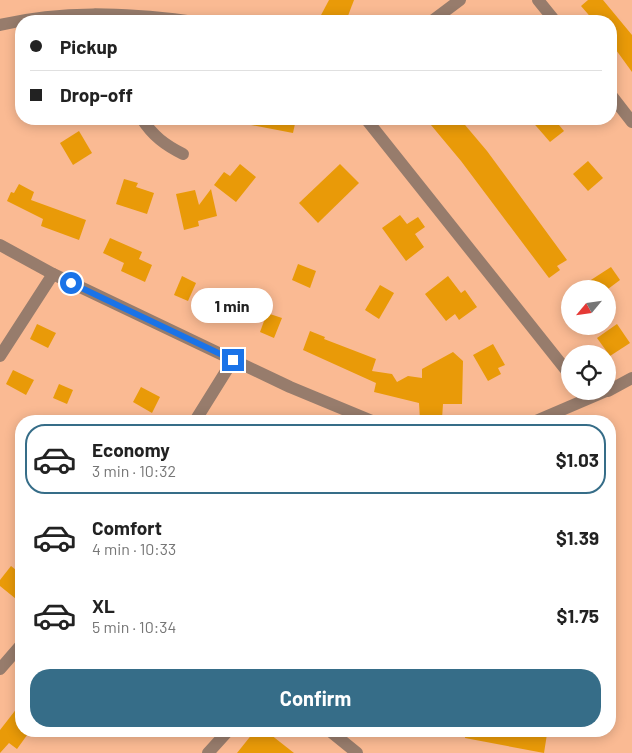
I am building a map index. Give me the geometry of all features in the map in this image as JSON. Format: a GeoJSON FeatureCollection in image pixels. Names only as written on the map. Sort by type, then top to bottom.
{"type":"FeatureCollection","features":[{"type":"Feature","properties":{"kind":"street"},"geometry":{"type":"LineString","coordinates":[[440,15],[460,0]]}},
{"type":"Feature","properties":{"kind":"street"},"geometry":{"type":"LineString","coordinates":[[538,0],[550,15]]}},
{"type":"Feature","properties":{"kind":"street"},"geometry":{"type":"LineString","coordinates":[[73,15],[93,13],[112,15]]}},
{"type":"Feature","properties":{"kind":"street"},"geometry":{"type":"LineString","coordinates":[[0,25],[15,22]]}},
{"type":"Feature","properties":{"kind":"street"},"geometry":{"type":"LineString","coordinates":[[617,103],[632,122]]}},
{"type":"Feature","properties":{"kind":"street"},"geometry":{"type":"LineString","coordinates":[[146,125],[151,133],[162,143],[183,154]]}},
{"type":"Feature","properties":{"kind":"street"},"geometry":{"type":"LineString","coordinates":[[371,125],[561,364]]}},
{"type":"Feature","properties":{"kind":"street"},"geometry":{"type":"LineString","coordinates":[[0,245],[53,274],[233,360],[356,415]]}},
{"type":"Feature","properties":{"kind":"street"},"geometry":{"type":"LineString","coordinates":[[0,356],[53,274]]}},
{"type":"Feature","properties":{"kind":"street"},"geometry":{"type":"LineString","coordinates":[[199,415],[233,360]]}},
{"type":"Feature","properties":{"kind":"street"},"geometry":{"type":"LineString","coordinates":[[616,386],[632,378]]}},
{"type":"Feature","properties":{"kind":"street"},"geometry":{"type":"LineString","coordinates":[[548,415],[578,400]]}},
{"type":"Feature","properties":{"kind":"street"},"geometry":{"type":"LineString","coordinates":[[0,669],[15,652]]}},
{"type":"Feature","properties":{"kind":"street"},"geometry":{"type":"LineString","coordinates":[[208,753],[223,737]]}},
{"type":"Feature","properties":{"kind":"street"},"geometry":{"type":"LineString","coordinates":[[337,737],[357,753]]}},
{"type":"Feature","properties":{"kind":"building"},"geometry":{"type":"Polygon","coordinates":[[[329,0],[354,0],[348,15],[321,15],[329,0]]]}},
{"type":"Feature","properties":{"kind":"building"},"geometry":{"type":"Polygon","coordinates":[[[588,0],[603,0],[615,15],[589,15],[581,6],[588,0]]]}},
{"type":"Feature","properties":{"kind":"building"},"geometry":{"type":"Polygon","coordinates":[[[617,17],[632,35],[632,72],[617,51],[617,17]]]}},
{"type":"Feature","properties":{"kind":"building"},"geometry":{"type":"Polygon","coordinates":[[[251,125],[295,125],[293,133],[251,125]]]}},
{"type":"Feature","properties":{"kind":"building"},"geometry":{"type":"Polygon","coordinates":[[[431,125],[465,125],[487,151],[567,260],[557,266],[560,270],[549,278],[461,161],[431,125]]]}},
{"type":"Feature","properties":{"kind":"building"},"geometry":{"type":"Polygon","coordinates":[[[535,125],[559,125],[564,131],[550,142],[535,125]]]}},
{"type":"Feature","properties":{"kind":"building"},"geometry":{"type":"Polygon","coordinates":[[[79,131],[92,153],[73,165],[60,143],[79,131]]]}},
{"type":"Feature","properties":{"kind":"building"},"geometry":{"type":"Polygon","coordinates":[[[588,161],[603,178],[588,191],[573,174],[588,161]]]}},
{"type":"Feature","properties":{"kind":"building"},"geometry":{"type":"Polygon","coordinates":[[[240,164],[256,177],[236,202],[214,185],[224,172],[230,176],[240,164]]]}},
{"type":"Feature","properties":{"kind":"building"},"geometry":{"type":"Polygon","coordinates":[[[340,164],[359,183],[318,223],[299,203],[340,164]]]}},
{"type":"Feature","properties":{"kind":"building"},"geometry":{"type":"Polygon","coordinates":[[[124,179],[138,183],[136,187],[154,193],[147,214],[116,204],[124,179]]]}},
{"type":"Feature","properties":{"kind":"building"},"geometry":{"type":"Polygon","coordinates":[[[19,184],[34,192],[31,200],[86,220],[79,240],[41,226],[43,219],[7,201],[11,192],[14,193],[19,184]]]}},
{"type":"Feature","properties":{"kind":"building"},"geometry":{"type":"Polygon","coordinates":[[[211,189],[217,216],[198,221],[199,226],[184,230],[176,194],[195,190],[199,205],[211,189]]]}},
{"type":"Feature","properties":{"kind":"building"},"geometry":{"type":"Polygon","coordinates":[[[400,215],[407,224],[418,217],[425,227],[415,234],[424,247],[406,261],[382,228],[400,215]]]}},
{"type":"Feature","properties":{"kind":"building"},"geometry":{"type":"Polygon","coordinates":[[[110,238],[142,252],[139,259],[152,265],[145,282],[121,271],[124,263],[103,253],[110,238]]]}},
{"type":"Feature","properties":{"kind":"building"},"geometry":{"type":"Polygon","coordinates":[[[298,264],[316,271],[310,288],[292,280],[298,264]]]}},
{"type":"Feature","properties":{"kind":"building"},"geometry":{"type":"Polygon","coordinates":[[[611,267],[620,280],[616,283],[616,280],[591,280],[611,267]]]}},
{"type":"Feature","properties":{"kind":"building"},"geometry":{"type":"Polygon","coordinates":[[[182,276],[196,283],[188,301],[174,295],[182,276]]]}},
{"type":"Feature","properties":{"kind":"building"},"geometry":{"type":"Polygon","coordinates":[[[448,276],[461,293],[465,290],[477,307],[459,320],[455,314],[446,321],[425,294],[448,276]]]}},
{"type":"Feature","properties":{"kind":"building"},"geometry":{"type":"Polygon","coordinates":[[[380,285],[394,293],[379,319],[365,310],[380,285]]]}},
{"type":"Feature","properties":{"kind":"building"},"geometry":{"type":"Polygon","coordinates":[[[221,294],[236,300],[229,317],[214,311],[221,294]]]}},
{"type":"Feature","properties":{"kind":"building"},"geometry":{"type":"Polygon","coordinates":[[[267,313],[282,318],[274,338],[260,332],[267,313]]]}},
{"type":"Feature","properties":{"kind":"building"},"geometry":{"type":"Polygon","coordinates":[[[37,324],[56,333],[48,348],[30,339],[37,324]]]}},
{"type":"Feature","properties":{"kind":"building"},"geometry":{"type":"Polygon","coordinates":[[[616,325],[630,343],[616,352],[616,345],[602,345],[597,338],[601,335],[616,335],[616,325]]]}},
{"type":"Feature","properties":{"kind":"building"},"geometry":{"type":"Polygon","coordinates":[[[310,331],[325,337],[324,339],[376,359],[372,371],[392,374],[397,382],[408,376],[422,378],[422,369],[453,352],[463,361],[462,404],[443,404],[442,415],[420,415],[419,403],[374,392],[376,383],[303,350],[310,331]]]}},
{"type":"Feature","properties":{"kind":"building"},"geometry":{"type":"Polygon","coordinates":[[[493,344],[505,365],[498,368],[501,374],[488,381],[473,355],[493,344]]]}},
{"type":"Feature","properties":{"kind":"building"},"geometry":{"type":"Polygon","coordinates":[[[13,370],[34,380],[26,395],[6,384],[13,370]]]}},
{"type":"Feature","properties":{"kind":"building"},"geometry":{"type":"Polygon","coordinates":[[[59,384],[73,390],[67,404],[53,398],[59,384]]]}},
{"type":"Feature","properties":{"kind":"building"},"geometry":{"type":"Polygon","coordinates":[[[141,387],[160,397],[152,413],[133,402],[141,387]]]}},
{"type":"Feature","properties":{"kind":"building"},"geometry":{"type":"Polygon","coordinates":[[[11,566],[15,569],[15,598],[0,586],[0,580],[11,566]]]}},
{"type":"Feature","properties":{"kind":"building"},"geometry":{"type":"Polygon","coordinates":[[[15,711],[15,737],[26,737],[17,749],[9,743],[0,753],[0,730],[15,711]]]}},
{"type":"Feature","properties":{"kind":"building"},"geometry":{"type":"Polygon","coordinates":[[[250,737],[274,737],[294,753],[237,753],[250,737]]]}},
{"type":"Feature","properties":{"kind":"building"},"geometry":{"type":"Polygon","coordinates":[[[465,737],[547,737],[544,753],[465,737]]]}},
{"type":"Feature","properties":{"kind":"route"},"geometry":{"type":"LineString","coordinates":[[71,283],[233,360]]}}]}
